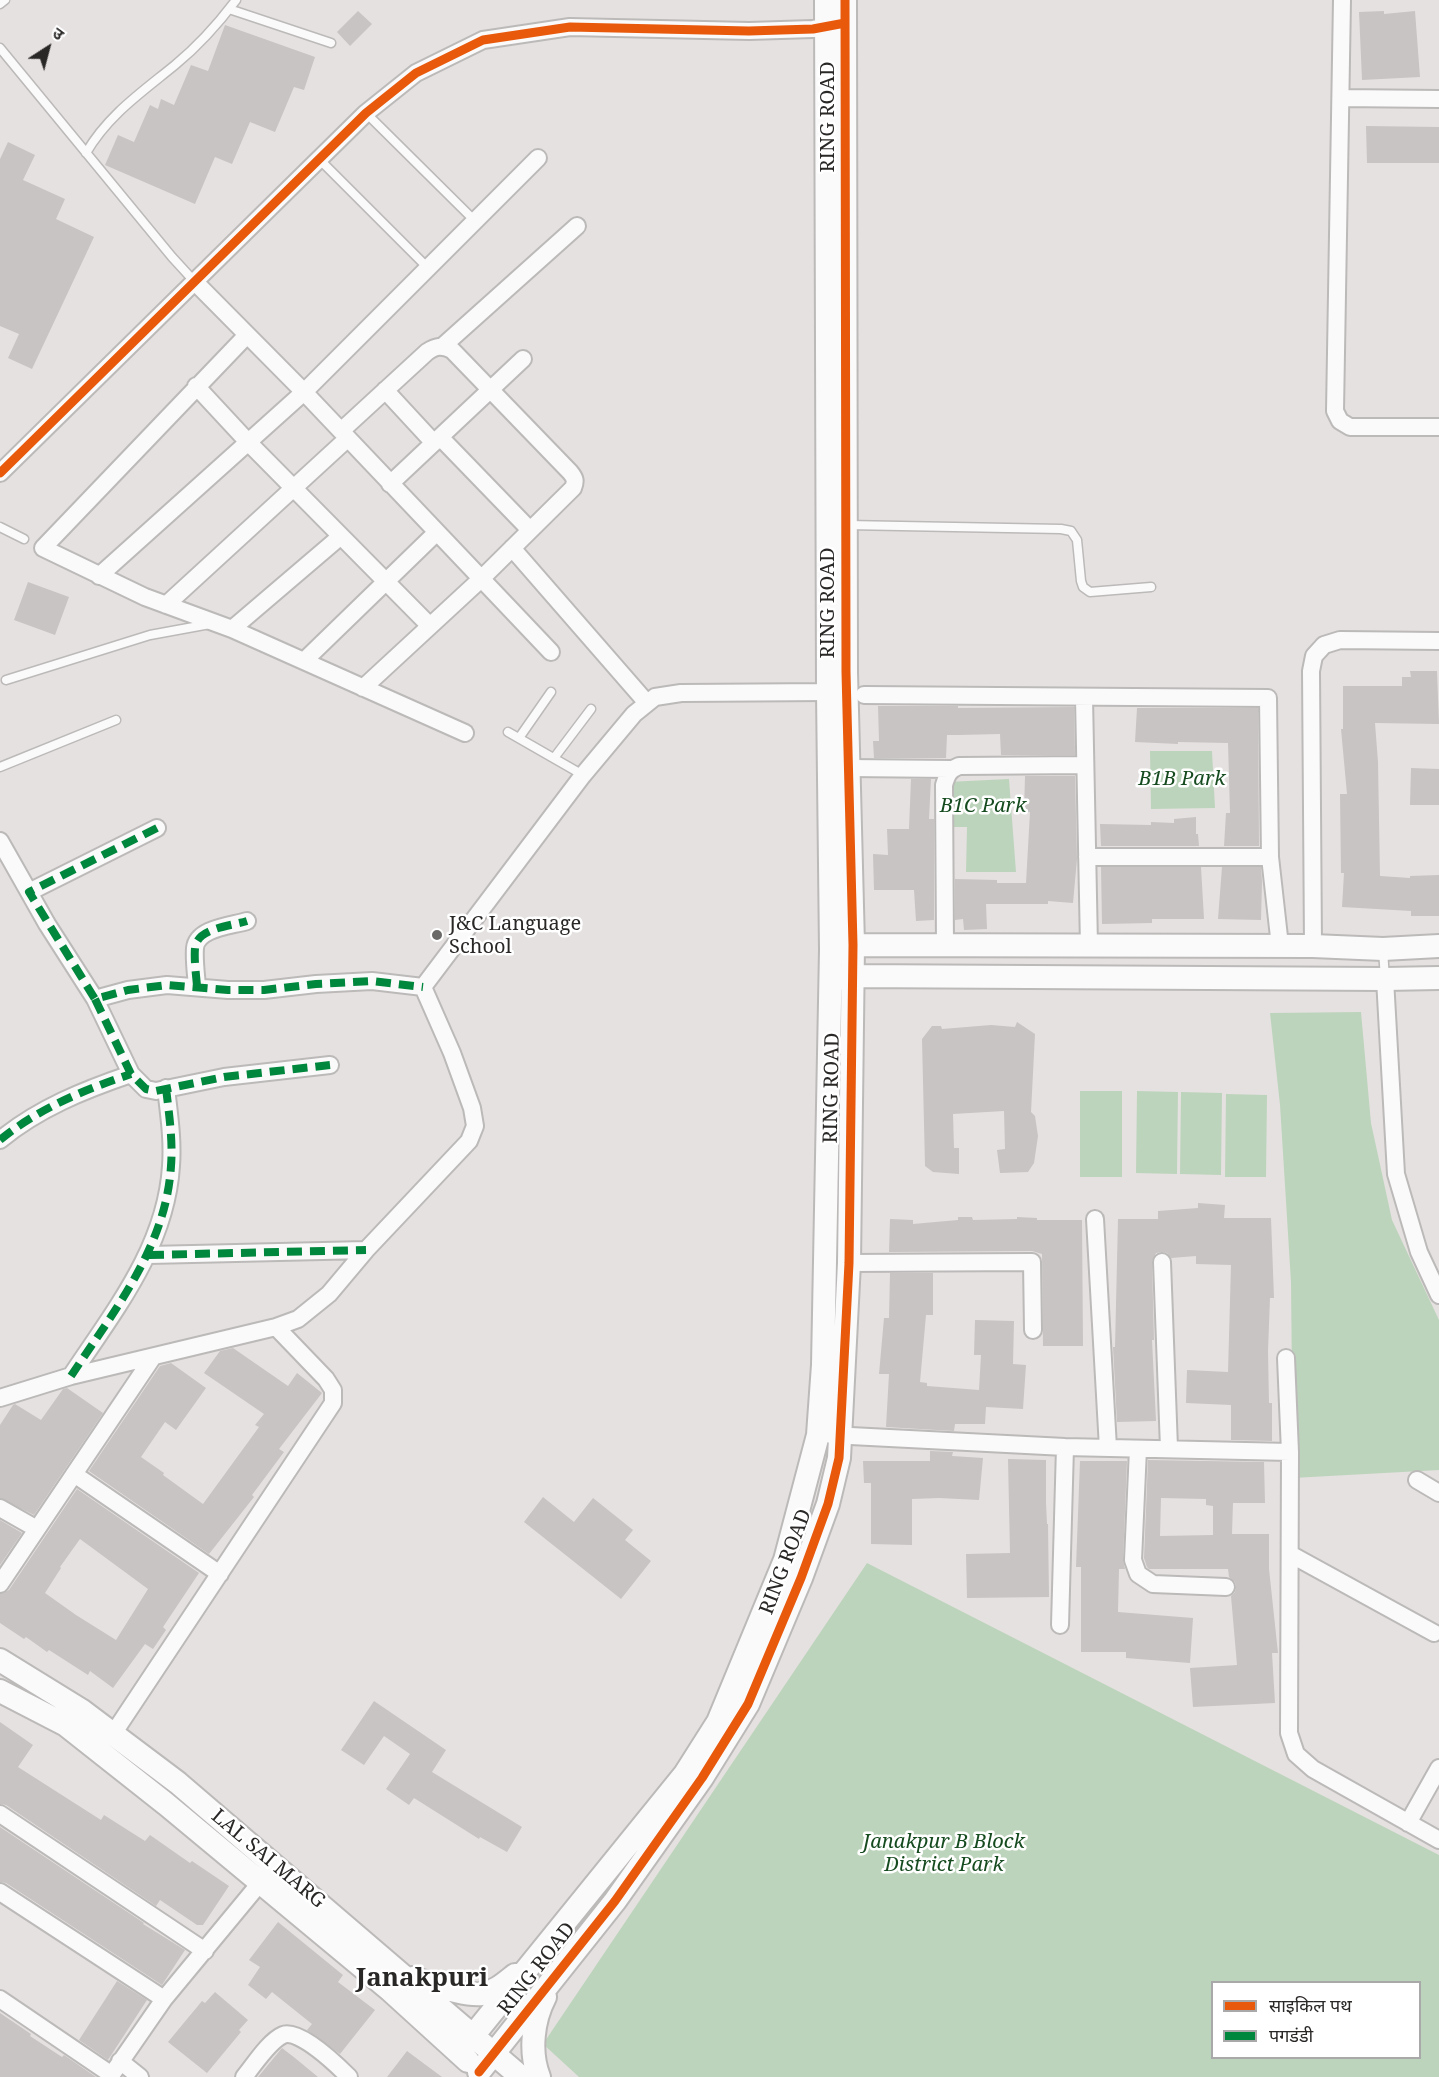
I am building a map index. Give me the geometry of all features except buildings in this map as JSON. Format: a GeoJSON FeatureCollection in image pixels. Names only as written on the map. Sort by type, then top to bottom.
{"type":"FeatureCollection","features":[{"type":"Feature","properties":{"kind":"street","name":"RING ROAD"},"geometry":{"type":"LineString","coordinates":[[482,2074],[494,2053],[615,1901],[693,1778],[748,1704],[801,1578],[828,1504],[839,1458],[842,1435],[849,1263],[841,978],[831,950],[846,693],[846,525],[836,25],[826,0]]}},
{"type":"Feature","properties":{"kind":"street","name":"RING ROAD"},"geometry":{"type":"LineString","coordinates":[[459,2053],[535,1960],[693,1778],[784,1560],[818,1435],[824,1365],[841,978],[853,945],[846,693],[836,25],[845,0]]}},
{"type":"Feature","properties":{"kind":"street"},"geometry":{"type":"LineString","coordinates":[[1342,0],[1335,411],[1340,421],[1350,427],[1439,427]]}},
{"type":"Feature","properties":{"kind":"street"},"geometry":{"type":"LineString","coordinates":[[0,473],[366,113],[416,73],[483,40],[570,27],[748,31],[836,25]]}},
{"type":"Feature","properties":{"kind":"street"},"geometry":{"type":"LineString","coordinates":[[1341,98],[1439,99]]}},
{"type":"Feature","properties":{"kind":"street"},"geometry":{"type":"LineString","coordinates":[[99,576],[304,392],[538,158]]}},
{"type":"Feature","properties":{"kind":"street"},"geometry":{"type":"LineString","coordinates":[[442,346],[578,226]]}},
{"type":"Feature","properties":{"kind":"street"},"geometry":{"type":"LineString","coordinates":[[194,281],[304,392],[551,652]]}},
{"type":"Feature","properties":{"kind":"street"},"geometry":{"type":"LineString","coordinates":[[247,334],[43,548],[99,576],[213,624],[232,629],[465,734]]}},
{"type":"Feature","properties":{"kind":"street"},"geometry":{"type":"LineString","coordinates":[[166,605],[293,488],[385,390],[427,352],[442,346],[452,350],[574,477],[575,483],[573,488],[481,579],[363,688]]}},
{"type":"Feature","properties":{"kind":"street"},"geometry":{"type":"LineString","coordinates":[[390,484],[523,359]]}},
{"type":"Feature","properties":{"kind":"street"},"geometry":{"type":"LineString","coordinates":[[196,386],[248,442],[430,626]]}},
{"type":"Feature","properties":{"kind":"street"},"geometry":{"type":"LineString","coordinates":[[385,390],[530,530]]}},
{"type":"Feature","properties":{"kind":"street"},"geometry":{"type":"LineString","coordinates":[[304,661],[437,532]]}},
{"type":"Feature","properties":{"kind":"street"},"geometry":{"type":"LineString","coordinates":[[232,629],[341,536]]}},
{"type":"Feature","properties":{"kind":"street"},"geometry":{"type":"LineString","coordinates":[[512,548],[647,703]]}},
{"type":"Feature","properties":{"kind":"street"},"geometry":{"type":"LineString","coordinates":[[1313,946],[1311,671],[1314,656],[1324,645],[1340,640],[1439,641]]}},
{"type":"Feature","properties":{"kind":"street"},"geometry":{"type":"LineString","coordinates":[[423,987],[583,775],[633,714],[655,697],[681,693],[1268,698],[1270,857],[1281,946]]}},
{"type":"Feature","properties":{"kind":"street"},"geometry":{"type":"LineString","coordinates":[[1084,698],[1089,946]]}},
{"type":"Feature","properties":{"kind":"street"},"geometry":{"type":"LineString","coordinates":[[945,946],[944,785],[946,776],[959,766],[1085,765]]}},
{"type":"Feature","properties":{"kind":"street"},"geometry":{"type":"LineString","coordinates":[[848,768],[951,770]]}},
{"type":"Feature","properties":{"kind":"street"},"geometry":{"type":"LineString","coordinates":[[29,892],[157,828]]}},
{"type":"Feature","properties":{"kind":"street"},"geometry":{"type":"LineString","coordinates":[[0,841],[95,999],[131,1074],[146,1089],[156,1091],[224,1077],[330,1065]]}},
{"type":"Feature","properties":{"kind":"street"},"geometry":{"type":"LineString","coordinates":[[1087,857],[1270,857]]}},
{"type":"Feature","properties":{"kind":"street"},"geometry":{"type":"LineString","coordinates":[[197,986],[195,947],[197,940],[212,931],[246,921]]}},
{"type":"Feature","properties":{"kind":"street"},"geometry":{"type":"LineString","coordinates":[[831,950],[853,945],[1313,946],[1383,949],[1439,946]]}},
{"type":"Feature","properties":{"kind":"street"},"geometry":{"type":"LineString","coordinates":[[841,978],[1385,980],[1439,978]]}},
{"type":"Feature","properties":{"kind":"street"},"geometry":{"type":"LineString","coordinates":[[1385,980],[1396,1174],[1419,1252],[1439,1295]]}},
{"type":"Feature","properties":{"kind":"street"},"geometry":{"type":"LineString","coordinates":[[95,999],[128,990],[167,985],[228,990],[264,990],[372,981],[423,987]]}},
{"type":"Feature","properties":{"kind":"street"},"geometry":{"type":"LineString","coordinates":[[0,1398],[71,1376],[276,1327],[298,1318],[329,1294],[366,1250],[469,1141],[475,1126],[472,1108],[452,1053],[423,987]]}},
{"type":"Feature","properties":{"kind":"street"},"geometry":{"type":"LineString","coordinates":[[0,1140],[37,1114],[65,1099],[131,1074]]}},
{"type":"Feature","properties":{"kind":"street"},"geometry":{"type":"LineString","coordinates":[[71,1376],[126,1294],[148,1255],[162,1218],[171,1167],[171,1128],[166,1088]]}},
{"type":"Feature","properties":{"kind":"street"},"geometry":{"type":"LineString","coordinates":[[1095,1219],[1108,1448]]}},
{"type":"Feature","properties":{"kind":"street"},"geometry":{"type":"LineString","coordinates":[[148,1255],[366,1250]]}},
{"type":"Feature","properties":{"kind":"street"},"geometry":{"type":"LineString","coordinates":[[849,1263],[1032,1262],[1034,1329]]}},
{"type":"Feature","properties":{"kind":"street"},"geometry":{"type":"LineString","coordinates":[[1161,1262],[1169,1448]]}},
{"type":"Feature","properties":{"kind":"street"},"geometry":{"type":"LineString","coordinates":[[113,1734],[333,1403],[333,1390],[326,1379],[276,1327]]}},
{"type":"Feature","properties":{"kind":"street"},"geometry":{"type":"LineString","coordinates":[[0,1584],[153,1357]]}},
{"type":"Feature","properties":{"kind":"street"},"geometry":{"type":"LineString","coordinates":[[1286,1358],[1290,1452],[1289,1733],[1296,1754],[1312,1769],[1439,1840]]}},
{"type":"Feature","properties":{"kind":"street"},"geometry":{"type":"LineString","coordinates":[[818,1435],[1065,1447],[1290,1452]]}},
{"type":"Feature","properties":{"kind":"street"},"geometry":{"type":"LineString","coordinates":[[1060,1625],[1065,1447]]}},
{"type":"Feature","properties":{"kind":"street"},"geometry":{"type":"LineString","coordinates":[[1138,1449],[1133,1560],[1138,1574],[1153,1584],[1226,1587]]}},
{"type":"Feature","properties":{"kind":"street"},"geometry":{"type":"LineString","coordinates":[[74,1474],[220,1574]]}},
{"type":"Feature","properties":{"kind":"street"},"geometry":{"type":"LineString","coordinates":[[1417,1480],[1439,1493]]}},
{"type":"Feature","properties":{"kind":"street"},"geometry":{"type":"LineString","coordinates":[[0,1508],[37,1529]]}},
{"type":"Feature","properties":{"kind":"street"},"geometry":{"type":"LineString","coordinates":[[1290,1554],[1434,1633]]}},
{"type":"Feature","properties":{"kind":"street","name":"LAL SAI MARG"},"geometry":{"type":"LineString","coordinates":[[0,1660],[81,1710],[178,1783],[521,2077]]}},
{"type":"Feature","properties":{"kind":"street","name":"LAL SAI MARG"},"geometry":{"type":"LineString","coordinates":[[0,1691],[66,1725],[166,1804],[390,1990],[482,2074]]}},
{"type":"Feature","properties":{"kind":"street"},"geometry":{"type":"LineString","coordinates":[[1408,1823],[1439,1768]]}},
{"type":"Feature","properties":{"kind":"street"},"geometry":{"type":"LineString","coordinates":[[0,1814],[205,1951]]}},
{"type":"Feature","properties":{"kind":"street"},"geometry":{"type":"LineString","coordinates":[[114,2071],[164,1999],[260,1883]]}},
{"type":"Feature","properties":{"kind":"street"},"geometry":{"type":"LineString","coordinates":[[0,1892],[164,1999]]}},
{"type":"Feature","properties":{"kind":"street"},"geometry":{"type":"LineString","coordinates":[[404,1976],[465,1993],[483,1994],[500,1987],[535,1960]]}},
{"type":"Feature","properties":{"kind":"street"},"geometry":{"type":"LineString","coordinates":[[539,2077],[535,2067],[533,2045],[539,2008],[560,1969]]}},
{"type":"Feature","properties":{"kind":"street"},"geometry":{"type":"LineString","coordinates":[[0,1999],[114,2071],[140,2077]]}},
{"type":"Feature","properties":{"kind":"street"},"geometry":{"type":"LineString","coordinates":[[244,2077],[275,2040],[285,2034],[295,2035],[308,2042],[346,2076]]}},
{"type":"Feature","properties":{"kind":"lane"},"geometry":{"type":"LineString","coordinates":[[0,4],[5,0]]}},
{"type":"Feature","properties":{"kind":"lane"},"geometry":{"type":"LineString","coordinates":[[86,153],[96,135],[114,114],[177,63],[217,26],[236,0]]}},
{"type":"Feature","properties":{"kind":"lane"},"geometry":{"type":"LineString","coordinates":[[230,9],[331,43]]}},
{"type":"Feature","properties":{"kind":"lane"},"geometry":{"type":"LineString","coordinates":[[0,48],[194,281]]}},
{"type":"Feature","properties":{"kind":"lane"},"geometry":{"type":"LineString","coordinates":[[366,113],[475,220]]}},
{"type":"Feature","properties":{"kind":"lane"},"geometry":{"type":"LineString","coordinates":[[319,159],[428,268]]}},
{"type":"Feature","properties":{"kind":"lane"},"geometry":{"type":"LineString","coordinates":[[846,525],[1061,528],[1071,531],[1077,540],[1081,581],[1083,587],[1090,592],[1150,587]]}},
{"type":"Feature","properties":{"kind":"lane"},"geometry":{"type":"LineString","coordinates":[[0,527],[24,539]]}},
{"type":"Feature","properties":{"kind":"lane"},"geometry":{"type":"LineString","coordinates":[[6,680],[150,635],[213,624]]}},
{"type":"Feature","properties":{"kind":"lane"},"geometry":{"type":"LineString","coordinates":[[519,738],[551,692]]}},
{"type":"Feature","properties":{"kind":"lane"},"geometry":{"type":"LineString","coordinates":[[554,758],[591,709]]}},
{"type":"Feature","properties":{"kind":"lane"},"geometry":{"type":"LineString","coordinates":[[0,767],[116,720]]}},
{"type":"Feature","properties":{"kind":"lane"},"geometry":{"type":"LineString","coordinates":[[508,732],[583,775]]}},
{"type":"Feature","properties":{"kind":"lane"},"geometry":{"type":"LineString","coordinates":[[1383,949],[1385,980]]}},
{"type":"Feature","properties":{"kind":"green space","name":"B1B Park"},"geometry":{"type":"Polygon","coordinates":[[[1150,751],[1212,751],[1215,808],[1151,809],[1150,751]]]}},
{"type":"Feature","properties":{"kind":"green space","name":"B1C Park"},"geometry":{"type":"Polygon","coordinates":[[[1009,779],[1016,872],[966,872],[967,827],[948,827],[947,782],[1009,779]]]}},
{"type":"Feature","properties":{"kind":"green space"},"geometry":{"type":"Polygon","coordinates":[[[1361,1012],[1371,1123],[1392,1220],[1439,1320],[1439,1470],[1293,1478],[1291,1282],[1280,1105],[1270,1013],[1361,1012]]]}},
{"type":"Feature","properties":{"kind":"green space"},"geometry":{"type":"Polygon","coordinates":[[[1080,1091],[1122,1091],[1122,1177],[1080,1177],[1080,1091]]]}},
{"type":"Feature","properties":{"kind":"green space"},"geometry":{"type":"Polygon","coordinates":[[[1137,1091],[1178,1092],[1177,1174],[1136,1173],[1137,1091]]]}},
{"type":"Feature","properties":{"kind":"green space"},"geometry":{"type":"Polygon","coordinates":[[[1181,1092],[1222,1093],[1221,1175],[1180,1174],[1181,1092]]]}},
{"type":"Feature","properties":{"kind":"green space"},"geometry":{"type":"Polygon","coordinates":[[[1226,1094],[1267,1095],[1266,1177],[1225,1177],[1226,1094]]]}},
{"type":"Feature","properties":{"kind":"green space","name":"Janakpur B Block District Park"},"geometry":{"type":"Polygon","coordinates":[[[867,1563],[1439,1855],[1439,2077],[579,2077],[543,2044],[867,1563]]]}},
{"type":"Feature","properties":{"kind":"marked path"},"geometry":{"type":"LineString","coordinates":[[157,828],[29,892],[95,999],[128,990],[167,985],[228,990],[264,990],[372,981],[423,987]]}},
{"type":"Feature","properties":{"kind":"marked path"},"geometry":{"type":"LineString","coordinates":[[197,986],[195,967],[197,941],[208,932],[247,921]]}},
{"type":"Feature","properties":{"kind":"marked path"},"geometry":{"type":"LineString","coordinates":[[95,999],[131,1074],[146,1089],[156,1091],[224,1077],[330,1065]]}},
{"type":"Feature","properties":{"kind":"marked path"},"geometry":{"type":"LineString","coordinates":[[0,1140],[46,1109],[131,1074]]}},
{"type":"Feature","properties":{"kind":"marked path"},"geometry":{"type":"LineString","coordinates":[[71,1376],[135,1277],[159,1224],[167,1196],[171,1166],[166,1088]]}},
{"type":"Feature","properties":{"kind":"marked path"},"geometry":{"type":"LineString","coordinates":[[149,1255],[366,1250]]}},
{"type":"Feature","properties":{"kind":"cycle path"},"geometry":{"type":"LineString","coordinates":[[479,2072],[615,1901],[702,1778],[748,1704],[801,1578],[828,1504],[839,1458],[849,1263],[853,945],[846,672],[845,0]]}},
{"type":"Feature","properties":{"kind":"cycle path"},"geometry":{"type":"LineString","coordinates":[[0,473],[366,113],[416,73],[483,40],[570,27],[749,31],[813,29],[845,23]]}},
{"type":"Feature","properties":{"kind":"place","name":"J&C Language School"},"geometry":{"type":"Point","coordinates":[437,935]}},
{"type":"Feature","properties":{"kind":"district","name":"Janakpuri"},"geometry":{"type":"Point","coordinates":[422,1979]}}]}
